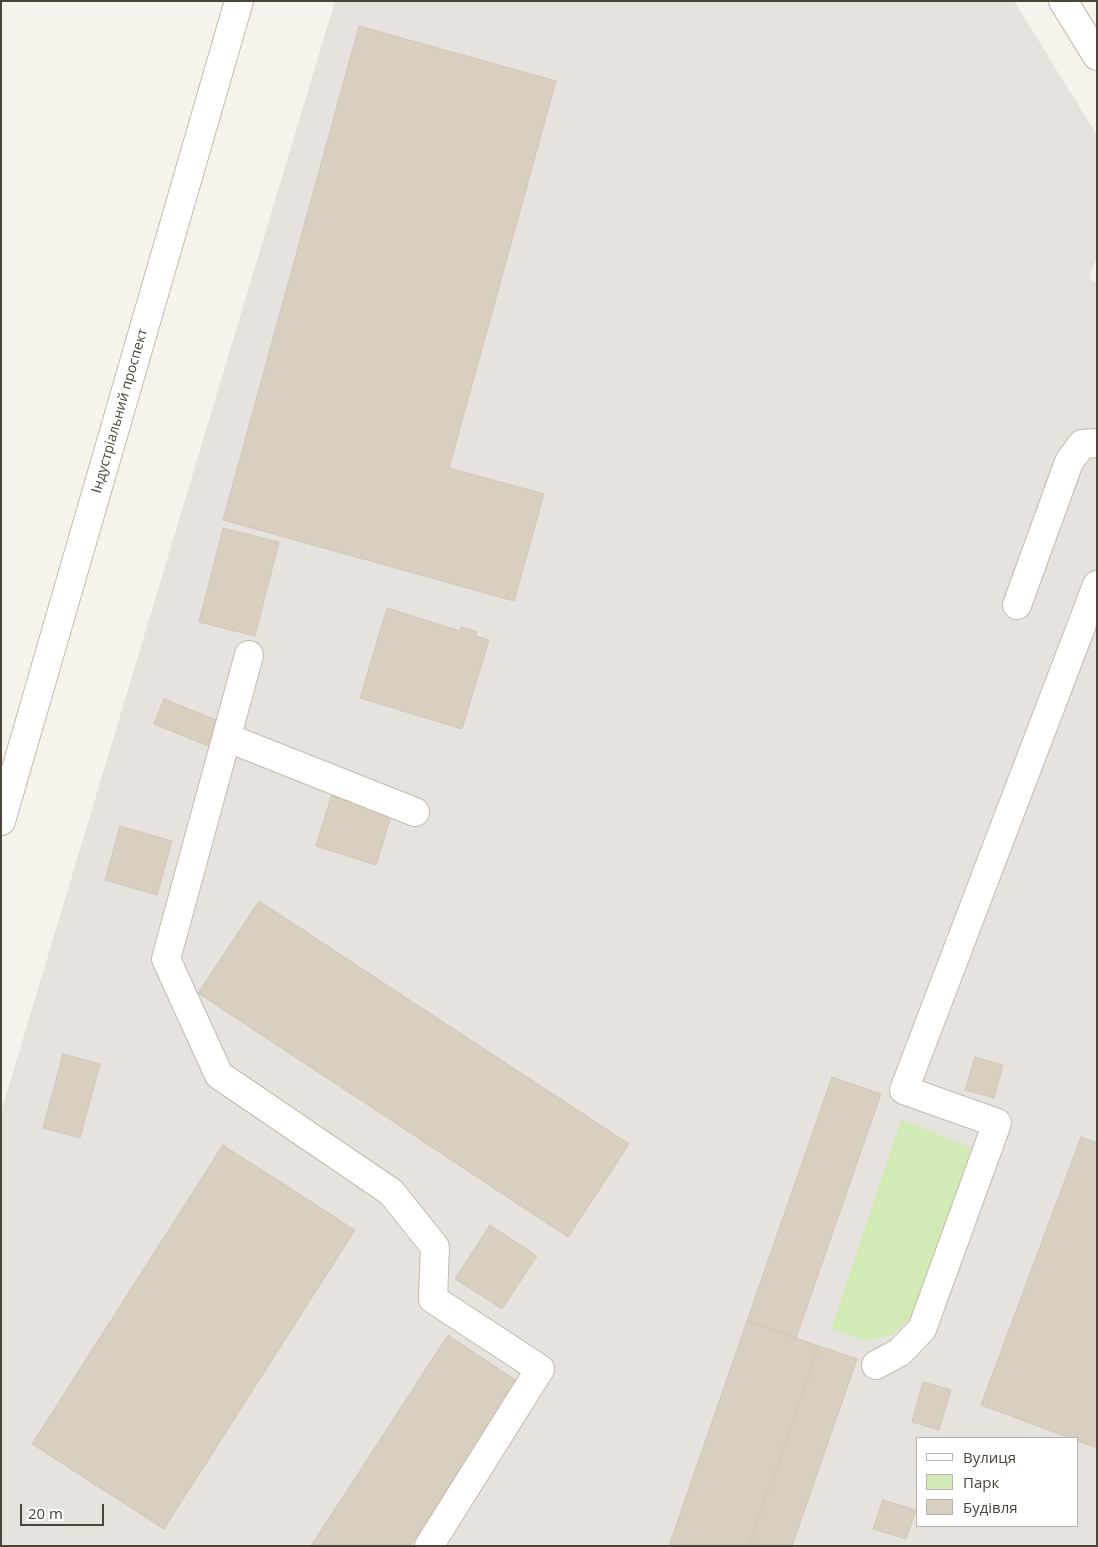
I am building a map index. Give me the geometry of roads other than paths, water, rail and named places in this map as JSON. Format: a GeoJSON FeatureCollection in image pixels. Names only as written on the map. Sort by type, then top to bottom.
{"type":"FeatureCollection","features":[{"type":"Feature","properties":{"kind":"street","name":"Індустріальний проспект"},"geometry":{"type":"LineString","coordinates":[[1,821],[239,1]]}},
{"type":"Feature","properties":{"kind":"street"},"geometry":{"type":"LineString","coordinates":[[1063,1],[1097,56]]}},
{"type":"Feature","properties":{"kind":"street"},"geometry":{"type":"LineString","coordinates":[[1017,605],[1069,462],[1082,444],[1097,443]]}},
{"type":"Feature","properties":{"kind":"street"},"geometry":{"type":"LineString","coordinates":[[876,1365],[900,1352],[922,1329],[997,1123],[904,1090],[1097,585]]}},
{"type":"Feature","properties":{"kind":"street"},"geometry":{"type":"LineString","coordinates":[[249,655],[228,738],[208,797],[166,959],[219,1075],[392,1192],[435,1247],[433,1299],[540,1369],[429,1546]]}},
{"type":"Feature","properties":{"kind":"street"},"geometry":{"type":"LineString","coordinates":[[228,738],[415,812]]}}]}
